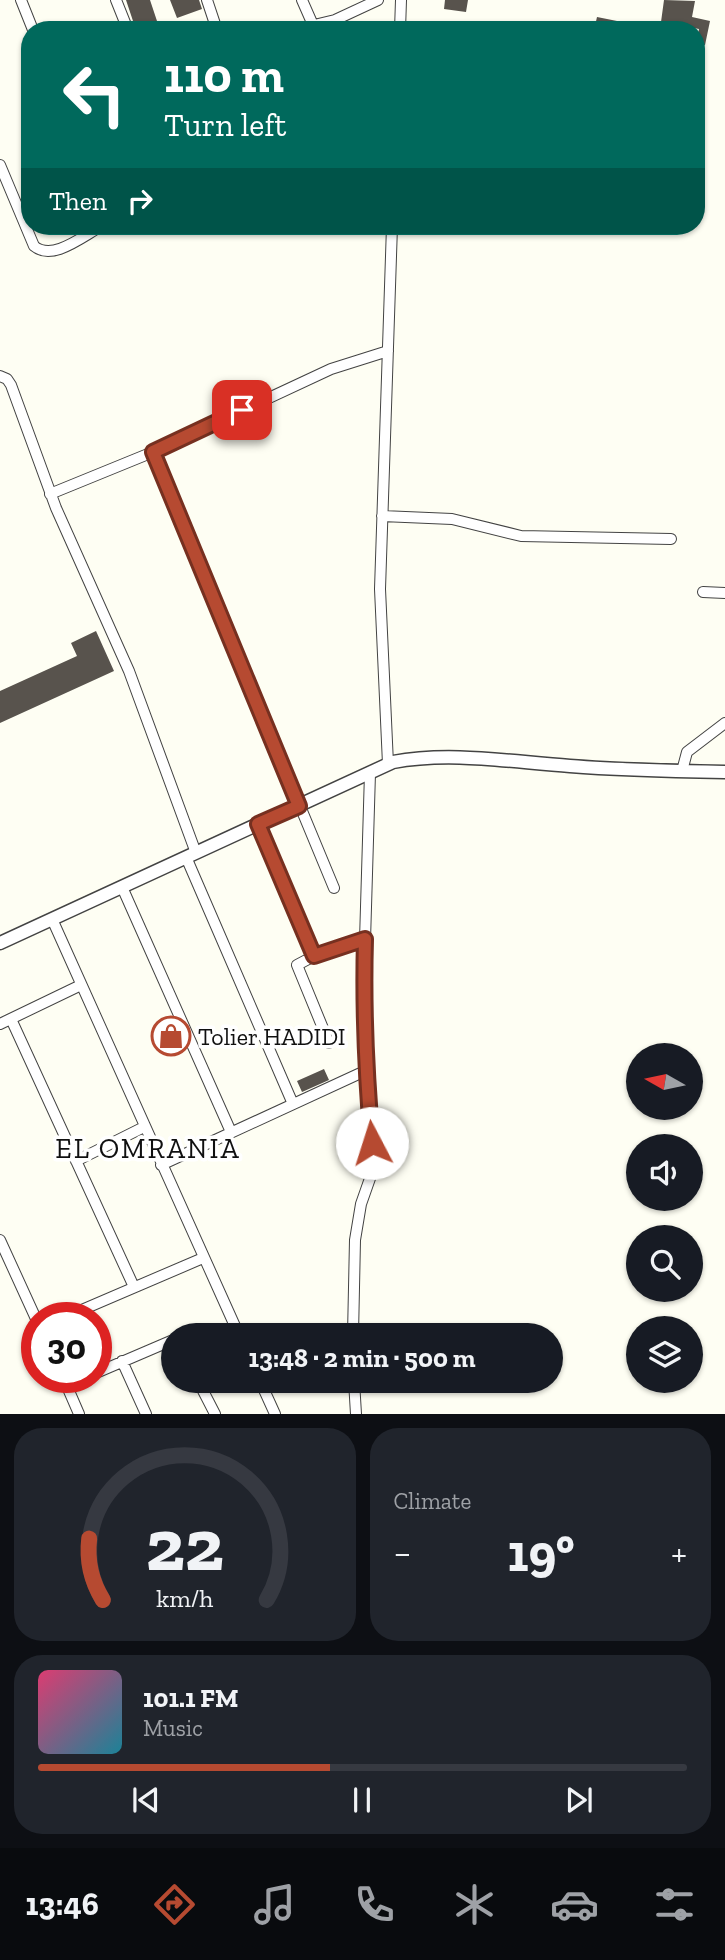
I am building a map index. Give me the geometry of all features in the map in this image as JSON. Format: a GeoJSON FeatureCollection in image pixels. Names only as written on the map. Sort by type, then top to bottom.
{"type":"FeatureCollection","features":[{"type":"Feature","properties":{"kind":"street"},"geometry":{"type":"LineString","coordinates":[[21,0],[29,21]]}},
{"type":"Feature","properties":{"kind":"street"},"geometry":{"type":"LineString","coordinates":[[116,0],[124,21]]}},
{"type":"Feature","properties":{"kind":"street"},"geometry":{"type":"LineString","coordinates":[[206,0],[214,21]]}},
{"type":"Feature","properties":{"kind":"street"},"geometry":{"type":"LineString","coordinates":[[302,0],[311,21]]}},
{"type":"Feature","properties":{"kind":"street"},"geometry":{"type":"LineString","coordinates":[[331,21],[378,0]]}},
{"type":"Feature","properties":{"kind":"street"},"geometry":{"type":"LineString","coordinates":[[400,21],[401,0]]}},
{"type":"Feature","properties":{"kind":"street"},"geometry":{"type":"LineString","coordinates":[[0,165],[21,215]]}},
{"type":"Feature","properties":{"kind":"street"},"geometry":{"type":"LineString","coordinates":[[29,235],[38,250],[50,252],[85,235]]}},
{"type":"Feature","properties":{"kind":"street"},"geometry":{"type":"LineString","coordinates":[[388,764],[380,589],[392,235]]}},
{"type":"Feature","properties":{"kind":"street"},"geometry":{"type":"LineString","coordinates":[[50,494],[153,452],[331,369],[387,351]]}},
{"type":"Feature","properties":{"kind":"street"},"geometry":{"type":"LineString","coordinates":[[0,376],[7,379],[11,385],[50,494],[125,660],[191,855],[293,1104]]}},
{"type":"Feature","properties":{"kind":"street"},"geometry":{"type":"LineString","coordinates":[[153,452],[334,888]]}},
{"type":"Feature","properties":{"kind":"street"},"geometry":{"type":"LineString","coordinates":[[382,516],[452,519],[521,537],[671,539]]}},
{"type":"Feature","properties":{"kind":"street"},"geometry":{"type":"LineString","coordinates":[[703,592],[725,593]]}},
{"type":"Feature","properties":{"kind":"street"},"geometry":{"type":"LineString","coordinates":[[682,771],[687,752],[725,723]]}},
{"type":"Feature","properties":{"kind":"street"},"geometry":{"type":"LineString","coordinates":[[0,943],[388,764],[419,757],[454,757],[609,769],[725,772]]}},
{"type":"Feature","properties":{"kind":"street"},"geometry":{"type":"LineString","coordinates":[[353,1323],[355,1240],[361,1204],[374,1167],[365,1071],[363,1007],[370,773]]}},
{"type":"Feature","properties":{"kind":"street"},"geometry":{"type":"LineString","coordinates":[[258,824],[314,956]]}},
{"type":"Feature","properties":{"kind":"street"},"geometry":{"type":"LineString","coordinates":[[122,887],[231,1132]]}},
{"type":"Feature","properties":{"kind":"street"},"geometry":{"type":"LineString","coordinates":[[52,919],[233,1323]]}},
{"type":"Feature","properties":{"kind":"street"},"geometry":{"type":"LineString","coordinates":[[329,1043],[297,965],[314,956],[365,939]]}},
{"type":"Feature","properties":{"kind":"street"},"geometry":{"type":"LineString","coordinates":[[0,1024],[81,985]]}},
{"type":"Feature","properties":{"kind":"street"},"geometry":{"type":"LineString","coordinates":[[11,1019],[134,1287]]}},
{"type":"Feature","properties":{"kind":"street"},"geometry":{"type":"LineString","coordinates":[[161,1165],[365,1071]]}},
{"type":"Feature","properties":{"kind":"street"},"geometry":{"type":"LineString","coordinates":[[76,1161],[144,1127]]}},
{"type":"Feature","properties":{"kind":"street"},"geometry":{"type":"LineString","coordinates":[[0,1240],[28,1302]]}},
{"type":"Feature","properties":{"kind":"street"},"geometry":{"type":"LineString","coordinates":[[100,1302],[203,1258]]}},
{"type":"Feature","properties":{"kind":"street"},"geometry":{"type":"LineString","coordinates":[[112,1366],[161,1345]]}},
{"type":"Feature","properties":{"kind":"street"},"geometry":{"type":"LineString","coordinates":[[122,1362],[146,1414]]}},
{"type":"Feature","properties":{"kind":"street"},"geometry":{"type":"LineString","coordinates":[[69,1393],[79,1414]]}},
{"type":"Feature","properties":{"kind":"street"},"geometry":{"type":"LineString","coordinates":[[204,1393],[215,1414]]}},
{"type":"Feature","properties":{"kind":"street"},"geometry":{"type":"LineString","coordinates":[[265,1393],[275,1414]]}},
{"type":"Feature","properties":{"kind":"street"},"geometry":{"type":"LineString","coordinates":[[355,1393],[356,1414]]}},
{"type":"Feature","properties":{"kind":"building"},"geometry":{"type":"Polygon","coordinates":[[[126,0],[150,0],[157,21],[133,21],[126,0]]]}},
{"type":"Feature","properties":{"kind":"building"},"geometry":{"type":"Polygon","coordinates":[[[170,0],[199,0],[202,9],[177,18],[170,0]]]}},
{"type":"Feature","properties":{"kind":"building"},"geometry":{"type":"Polygon","coordinates":[[[445,0],[468,0],[466,12],[444,9],[445,0]]]}},
{"type":"Feature","properties":{"kind":"building"},"geometry":{"type":"Polygon","coordinates":[[[664,0],[695,1],[692,17],[710,21],[705,45],[705,21],[661,21],[664,0]]]}},
{"type":"Feature","properties":{"kind":"building"},"geometry":{"type":"Polygon","coordinates":[[[597,17],[617,21],[596,21],[597,17]]]}},
{"type":"Feature","properties":{"kind":"building"},"geometry":{"type":"Polygon","coordinates":[[[96,631],[114,671],[0,723],[0,691],[77,656],[71,643],[96,631]]]}},
{"type":"Feature","properties":{"kind":"building"},"geometry":{"type":"Polygon","coordinates":[[[324,1069],[329,1080],[302,1092],[297,1081],[324,1069]]]}},
{"type":"Feature","properties":{"kind":"place","name":"Tolier HADIDI"},"geometry":{"type":"Point","coordinates":[171,1036]}},
{"type":"Feature","properties":{"kind":"district","name":"EL OMRANIA"},"geometry":{"type":"Point","coordinates":[148,1148]}},
{"type":"Feature","properties":{"kind":"route"},"geometry":{"type":"LineString","coordinates":[[242,410],[153,452],[299,806],[258,824],[314,956],[365,939],[365,1071],[372,1143]]}}]}
